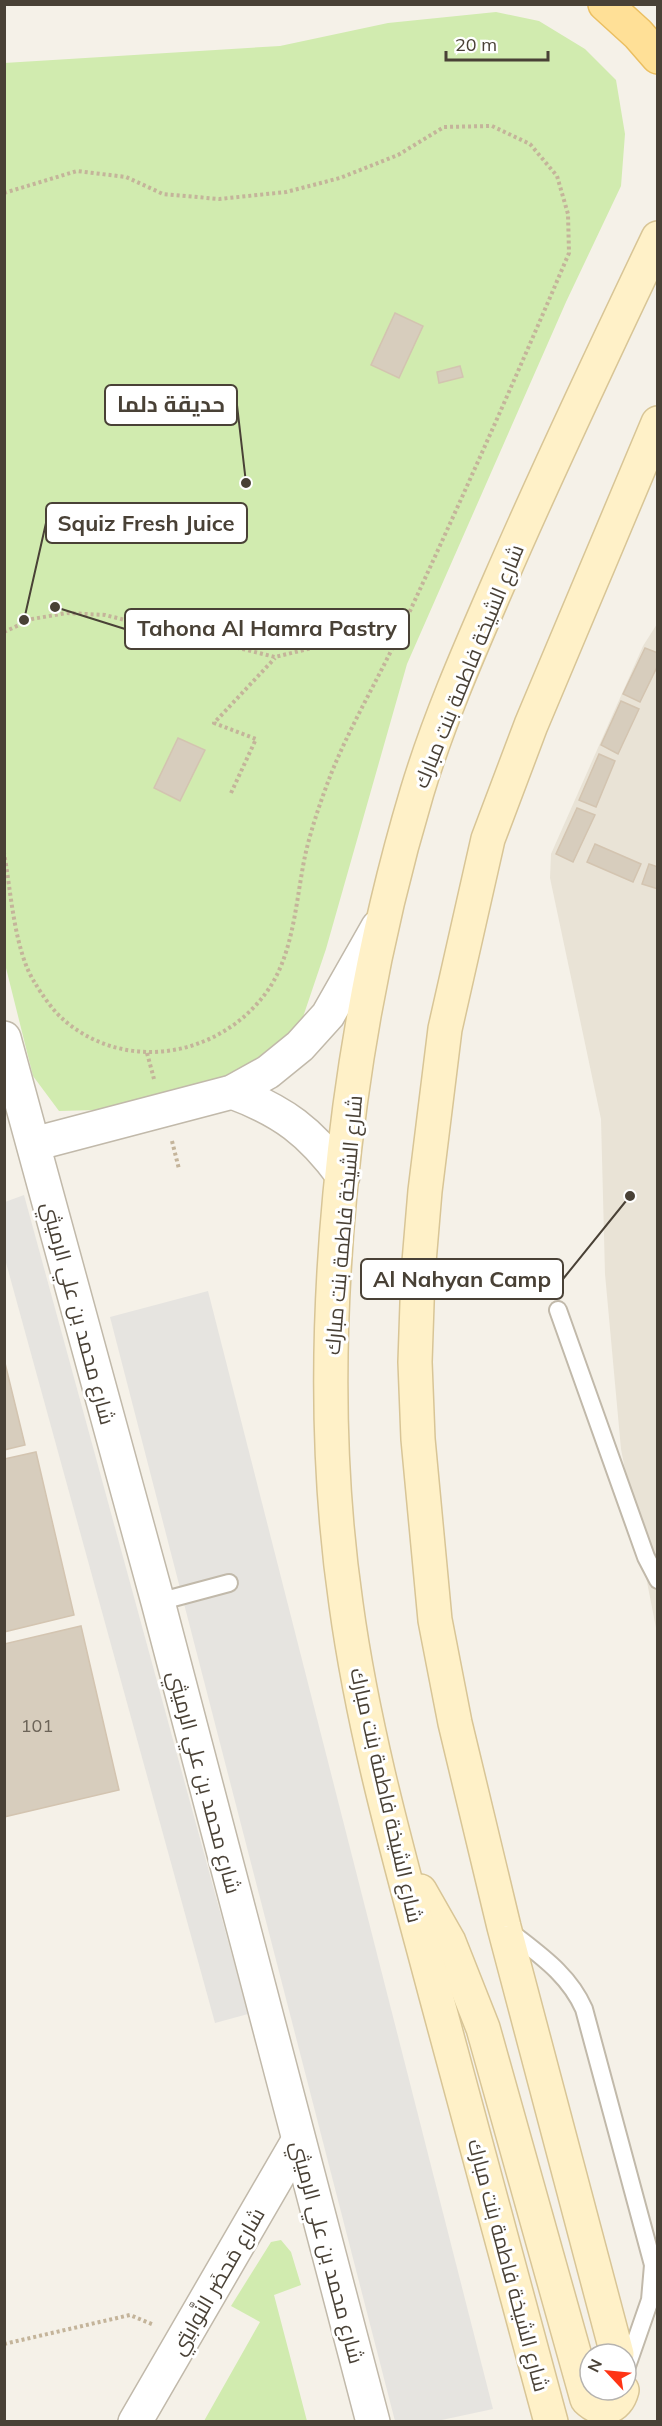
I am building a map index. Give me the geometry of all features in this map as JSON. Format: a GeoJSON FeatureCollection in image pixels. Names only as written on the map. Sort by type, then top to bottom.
{"type":"FeatureCollection","features":[{"type":"Feature","properties":{"kind":"main road"},"geometry":{"type":"LineString","coordinates":[[605,4],[638,34],[657,57]]}},
{"type":"Feature","properties":{"kind":"main road","name":"شارع الشيخة فاطمة بنت مبارك"},"geometry":{"type":"LineString","coordinates":[[552,2421],[400,1863],[364,1716],[345,1599],[334,1481],[332,1364],[343,1176],[365,1016],[386,914],[418,789],[466,659],[579,404],[657,238]]}},
{"type":"Feature","properties":{"kind":"main road"},"geometry":{"type":"LineString","coordinates":[[614,2342],[504,1927],[455,1723],[435,1620],[418,1439],[416,1362],[418,1274],[425,1191],[445,1029],[488,839],[531,724],[657,423]]}},
{"type":"Feature","properties":{"kind":"main road"},"geometry":{"type":"LineString","coordinates":[[400,1863],[449,1942],[479,2017],[578,2368]]}},
{"type":"Feature","properties":{"kind":"main road"},"geometry":{"type":"LineString","coordinates":[[590,2402],[601,2408],[610,2407],[617,2402]]}},
{"type":"Feature","properties":{"kind":"main road"},"geometry":{"type":"LineString","coordinates":[[631,2402],[636,2421]]}},
{"type":"Feature","properties":{"kind":"street"},"geometry":{"type":"LineString","coordinates":[[34,1144],[232,1092],[268,1072],[300,1046],[328,1015],[386,914]]}},
{"type":"Feature","properties":{"kind":"street","name":"شارع محمد بن علي الرميثي"},"geometry":{"type":"LineString","coordinates":[[4,1038],[158,1602],[373,2421]]}},
{"type":"Feature","properties":{"kind":"street"},"geometry":{"type":"LineString","coordinates":[[232,1092],[284,1115],[313,1139],[343,1176]]}},
{"type":"Feature","properties":{"kind":"street","name":"شارع مَحضَر النَّوابتِي"},"geometry":{"type":"LineString","coordinates":[[135,2421],[298,2141]]}},
{"type":"Feature","properties":{"kind":"lane"},"geometry":{"type":"LineString","coordinates":[[558,1310],[646,1557],[657,1580]]}},
{"type":"Feature","properties":{"kind":"lane"},"geometry":{"type":"LineString","coordinates":[[158,1602],[229,1583]]}},
{"type":"Feature","properties":{"kind":"lane"},"geometry":{"type":"LineString","coordinates":[[504,1927],[555,1967],[577,1994],[584,2008],[653,2265],[650,2300],[635,2342]]}},
{"type":"Feature","properties":{"kind":"path"},"geometry":{"type":"LineString","coordinates":[[4,194],[77,171],[126,177],[163,194],[219,199],[286,192],[340,178],[398,154],[444,127],[492,126],[530,144],[557,176],[568,214],[569,253],[403,626],[331,774],[306,852],[285,953],[269,988],[245,1018],[224,1033],[175,1051],[147,1053],[121,1049],[99,1042],[64,1020],[33,981],[20,944],[4,853]]}},
{"type":"Feature","properties":{"kind":"path"},"geometry":{"type":"LineString","coordinates":[[4,632],[32,620],[67,613],[105,615],[275,657],[403,626]]}},
{"type":"Feature","properties":{"kind":"path"},"geometry":{"type":"LineString","coordinates":[[231,793],[256,739],[214,723],[275,657]]}},
{"type":"Feature","properties":{"kind":"path"},"geometry":{"type":"LineString","coordinates":[[4,2344],[130,2315],[184,2337]]}},
{"type":"Feature","properties":{"kind":"shaded area"},"geometry":{"type":"Polygon","coordinates":[[[657,624],[657,1633],[621,1449],[605,1274],[601,1119],[550,878],[551,854],[643,646],[657,624]]]}},
{"type":"Feature","properties":{"kind":"shaded area"},"geometry":{"type":"Polygon","coordinates":[[[24,1195],[248,2014],[215,2023],[5,1259],[5,1202],[24,1195]]]}},
{"type":"Feature","properties":{"kind":"shaded area"},"geometry":{"type":"Polygon","coordinates":[[[208,1291],[493,2409],[437,2421],[395,2421],[110,1317],[208,1291]]]}},
{"type":"Feature","properties":{"kind":"green space"},"geometry":{"type":"Polygon","coordinates":[[[496,12],[539,21],[585,49],[616,80],[625,134],[621,186],[566,302],[407,664],[326,949],[303,1017],[279,1054],[244,1075],[98,1110],[59,1111],[33,1076],[5,964],[4,63],[280,46],[388,23],[496,12]]]}},
{"type":"Feature","properties":{"kind":"green space"},"geometry":{"type":"Polygon","coordinates":[[[281,2240],[291,2252],[301,2285],[274,2295],[307,2421],[204,2421],[260,2322],[231,2306],[271,2242],[281,2240]]]}},
{"type":"Feature","properties":{"kind":"building"},"geometry":{"type":"Polygon","coordinates":[[[395,313],[423,326],[399,378],[371,365],[395,313]]]}},
{"type":"Feature","properties":{"kind":"building"},"geometry":{"type":"Polygon","coordinates":[[[460,366],[463,377],[439,383],[437,372],[460,366]]]}},
{"type":"Feature","properties":{"kind":"building"},"geometry":{"type":"Polygon","coordinates":[[[645,648],[658,653],[658,665],[640,702],[623,694],[645,648]]]}},
{"type":"Feature","properties":{"kind":"building"},"geometry":{"type":"Polygon","coordinates":[[[621,701],[639,709],[618,754],[601,745],[621,701]]]}},
{"type":"Feature","properties":{"kind":"building"},"geometry":{"type":"Polygon","coordinates":[[[178,738],[205,750],[180,801],[154,788],[178,738]]]}},
{"type":"Feature","properties":{"kind":"building"},"geometry":{"type":"Polygon","coordinates":[[[599,754],[615,761],[596,807],[579,800],[599,754]]]}},
{"type":"Feature","properties":{"kind":"building"},"geometry":{"type":"Polygon","coordinates":[[[577,808],[595,815],[573,862],[556,854],[577,808]]]}},
{"type":"Feature","properties":{"kind":"building"},"geometry":{"type":"Polygon","coordinates":[[[595,844],[641,864],[633,882],[587,862],[595,844]]]}},
{"type":"Feature","properties":{"kind":"building"},"geometry":{"type":"Polygon","coordinates":[[[649,864],[658,867],[658,889],[642,884],[649,864]]]}},
{"type":"Feature","properties":{"kind":"building"},"geometry":{"type":"Polygon","coordinates":[[[4,1359],[25,1445],[4,1450],[4,1359]]]}},
{"type":"Feature","properties":{"kind":"building"},"geometry":{"type":"Polygon","coordinates":[[[36,1452],[74,1615],[4,1632],[4,1459],[36,1452]]]}},
{"type":"Feature","properties":{"kind":"building"},"geometry":{"type":"Polygon","coordinates":[[[81,1626],[119,1790],[4,1817],[4,1644],[81,1626]]]}},
{"type":"Feature","properties":{"kind":"place","name":"حديقة دلما"},"geometry":{"type":"Point","coordinates":[246,483]}},
{"type":"Feature","properties":{"kind":"place","name":"Tahona Al Hamra Pastry"},"geometry":{"type":"Point","coordinates":[55,607]}},
{"type":"Feature","properties":{"kind":"place","name":"Squiz Fresh Juice"},"geometry":{"type":"Point","coordinates":[24,620]}},
{"type":"Feature","properties":{"kind":"place","name":"Al Nahyan Camp"},"geometry":{"type":"Point","coordinates":[630,1196]}}]}
